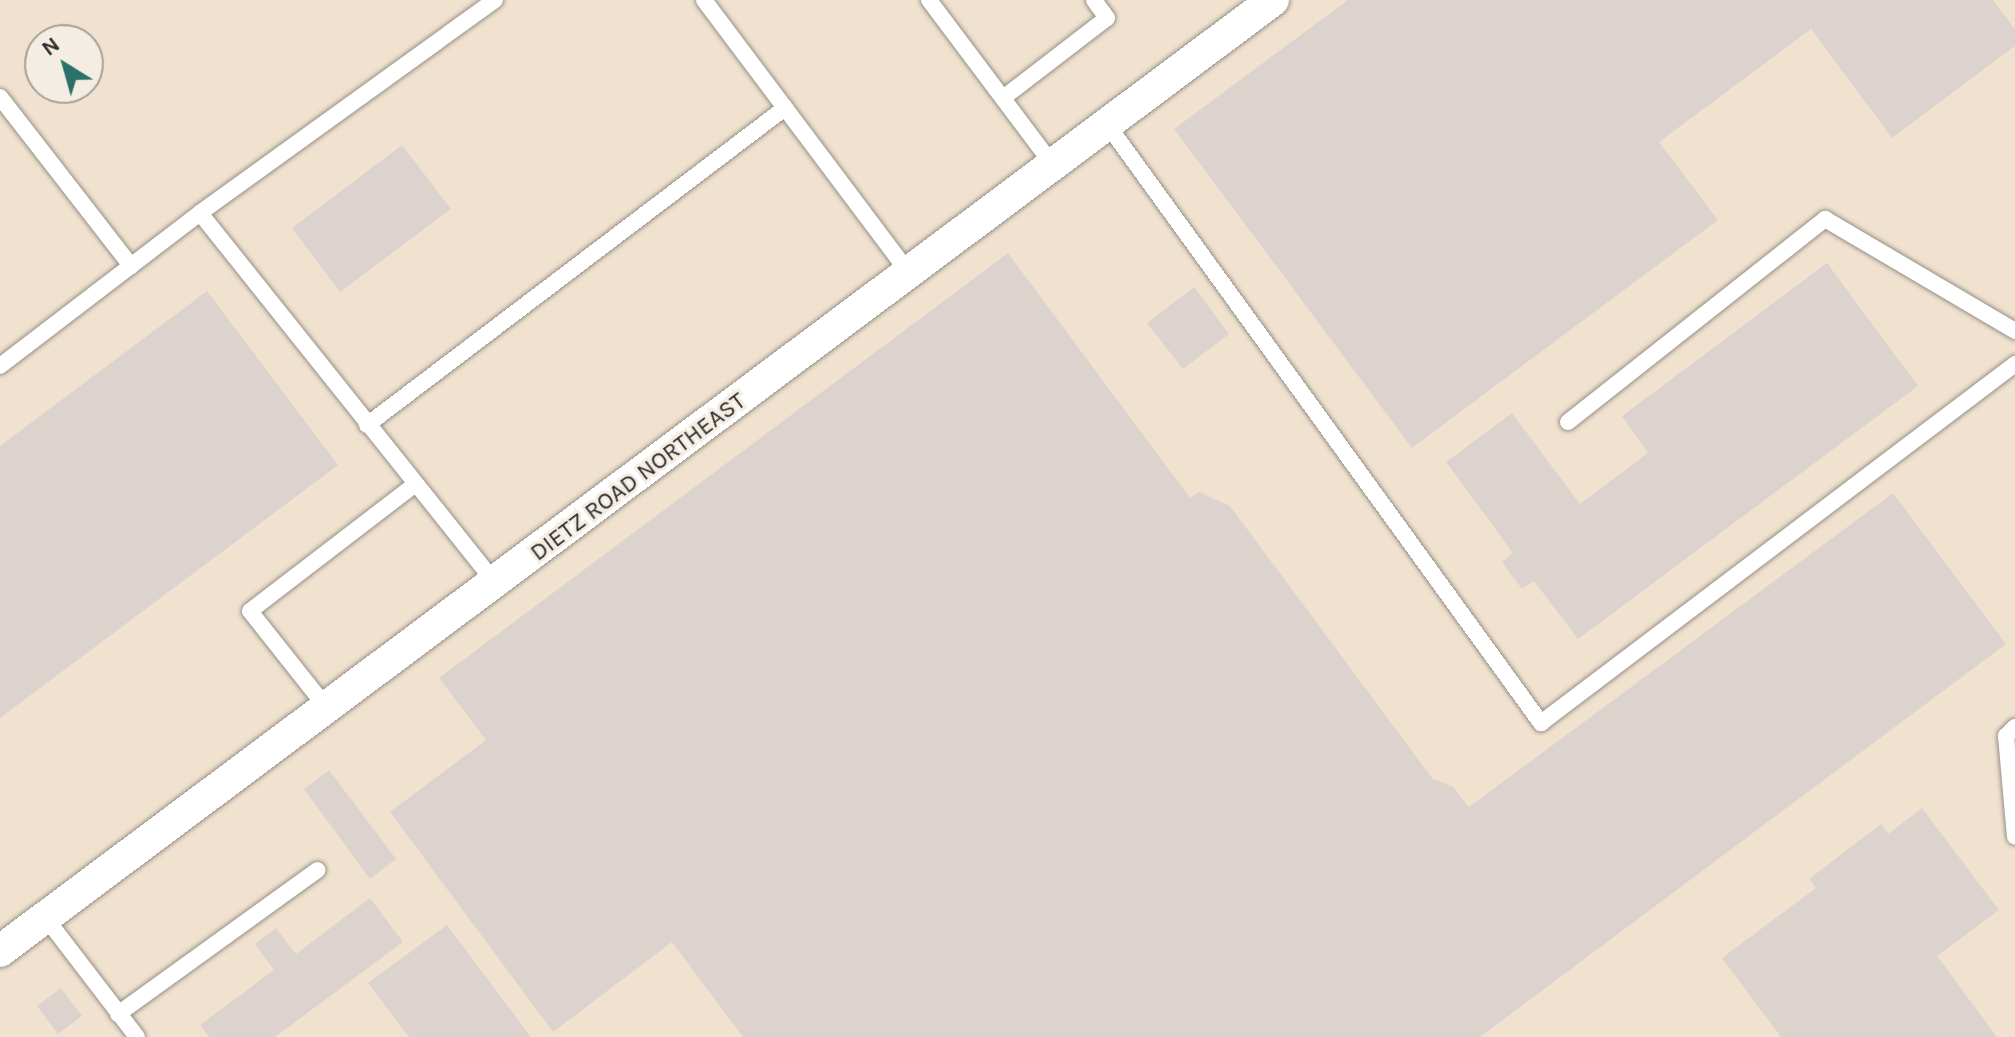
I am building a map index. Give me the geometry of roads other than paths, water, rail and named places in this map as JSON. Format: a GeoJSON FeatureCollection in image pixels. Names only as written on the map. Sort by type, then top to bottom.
{"type":"FeatureCollection","features":[{"type":"Feature","properties":{"kind":"street","name":"DIETZ ROAD NORTHEAST"},"geometry":{"type":"LineString","coordinates":[[0,951],[1273,0]]}},
{"type":"Feature","properties":{"kind":"lane"},"geometry":{"type":"LineString","coordinates":[[0,366],[200,213],[495,0]]}},
{"type":"Feature","properties":{"kind":"lane"},"geometry":{"type":"LineString","coordinates":[[704,0],[909,273]]}},
{"type":"Feature","properties":{"kind":"lane"},"geometry":{"type":"LineString","coordinates":[[929,0],[1053,165]]}},
{"type":"Feature","properties":{"kind":"lane"},"geometry":{"type":"LineString","coordinates":[[1003,98],[1107,18],[1094,0]]}},
{"type":"Feature","properties":{"kind":"lane"},"geometry":{"type":"LineString","coordinates":[[0,97],[131,266]]}},
{"type":"Feature","properties":{"kind":"lane"},"geometry":{"type":"LineString","coordinates":[[367,425],[785,108]]}},
{"type":"Feature","properties":{"kind":"lane"},"geometry":{"type":"LineString","coordinates":[[1107,124],[1541,723],[2015,364]]}},
{"type":"Feature","properties":{"kind":"lane"},"geometry":{"type":"LineString","coordinates":[[200,213],[495,583]]}},
{"type":"Feature","properties":{"kind":"lane"},"geometry":{"type":"LineString","coordinates":[[1568,422],[1825,219],[2015,331]]}},
{"type":"Feature","properties":{"kind":"lane"},"geometry":{"type":"LineString","coordinates":[[326,707],[250,611],[414,485]]}},
{"type":"Feature","properties":{"kind":"lane"},"geometry":{"type":"LineString","coordinates":[[2015,727],[2006,736],[2015,837]]}},
{"type":"Feature","properties":{"kind":"lane"},"geometry":{"type":"LineString","coordinates":[[118,1014],[318,870]]}},
{"type":"Feature","properties":{"kind":"lane"},"geometry":{"type":"LineString","coordinates":[[45,917],[137,1037]]}}]}
